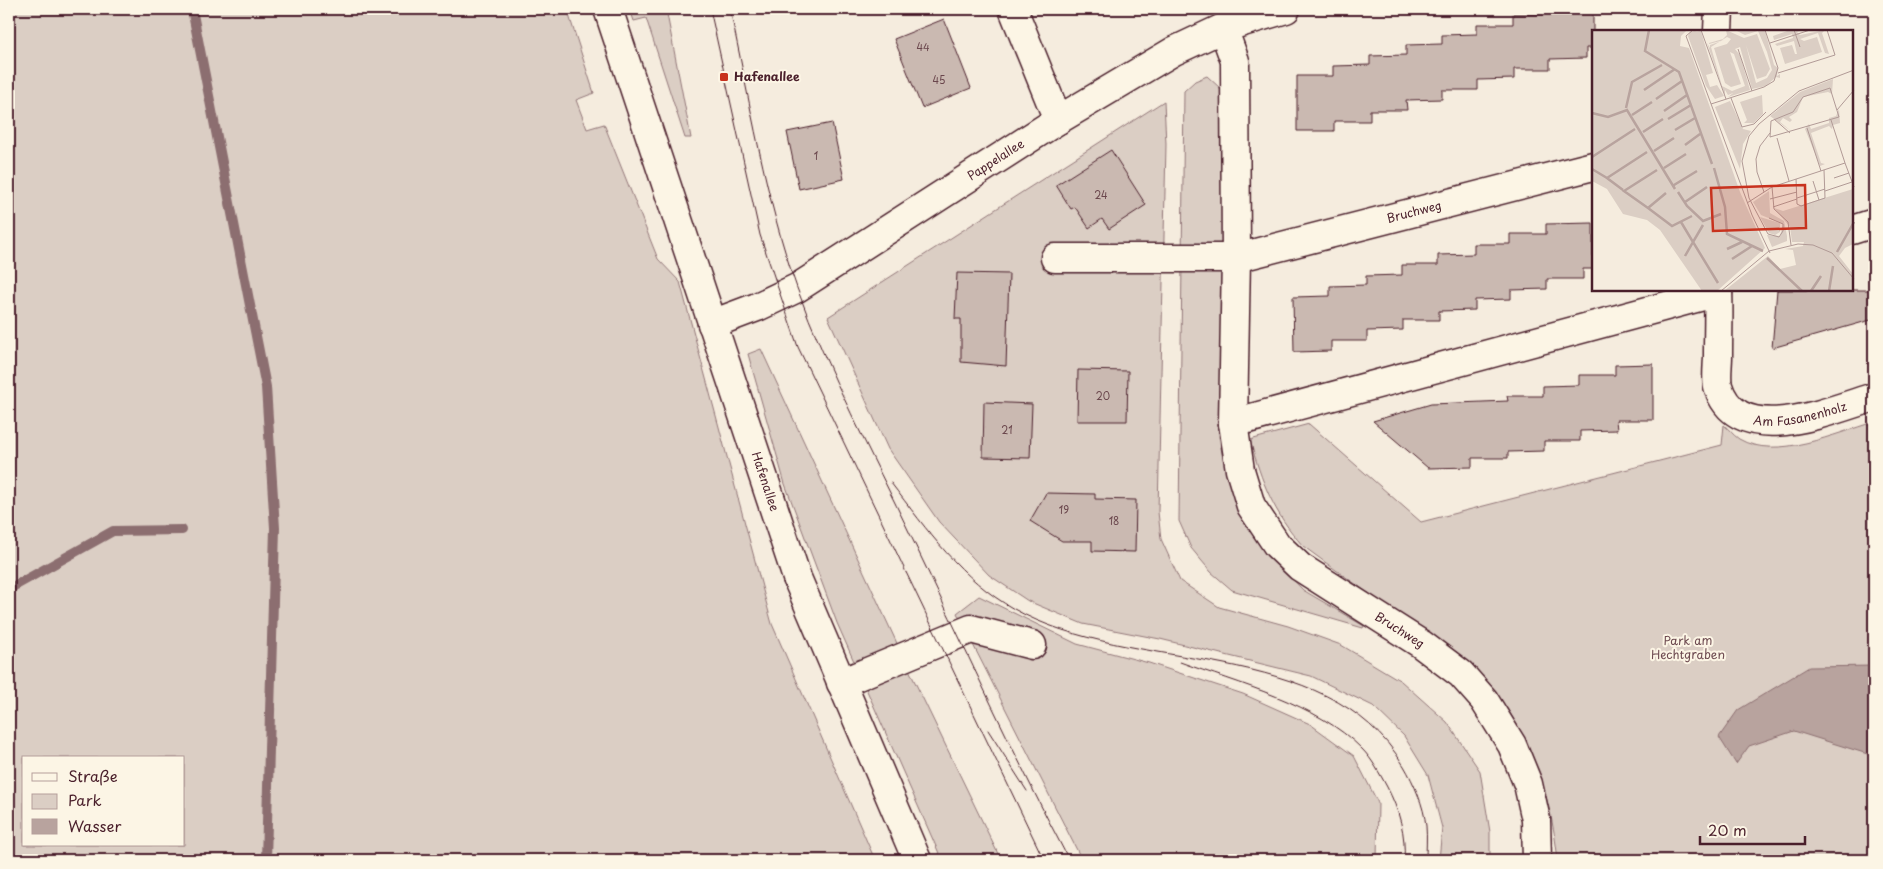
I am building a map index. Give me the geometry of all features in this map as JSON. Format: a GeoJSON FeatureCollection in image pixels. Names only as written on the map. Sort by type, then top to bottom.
{"type":"FeatureCollection","features":[{"type":"Feature","properties":{"kind":"street","name":"Hafenallee"},"geometry":{"type":"LineString","coordinates":[[608,9],[797,578],[917,860]]}},
{"type":"Feature","properties":{"kind":"street"},"geometry":{"type":"LineString","coordinates":[[1012,9],[1058,120]]}},
{"type":"Feature","properties":{"kind":"street","name":"Pappelallee"},"geometry":{"type":"LineString","coordinates":[[712,324],[757,307],[797,288],[1058,120],[1174,51],[1223,28],[1286,9]]}},
{"type":"Feature","properties":{"kind":"street"},"geometry":{"type":"LineString","coordinates":[[1718,30],[1719,9]]}},
{"type":"Feature","properties":{"kind":"street","name":"Bruchweg"},"geometry":{"type":"LineString","coordinates":[[1223,28],[1235,61],[1236,258],[1233,423],[1240,470],[1251,506],[1277,545],[1307,572],[1421,644],[1461,674],[1484,700],[1512,745],[1528,784],[1536,820],[1537,860]]}},
{"type":"Feature","properties":{"kind":"street","name":"Bruchweg"},"geometry":{"type":"LineString","coordinates":[[1055,258],[1236,258],[1592,166]]}},
{"type":"Feature","properties":{"kind":"street"},"geometry":{"type":"LineString","coordinates":[[1853,230],[1874,223]]}},
{"type":"Feature","properties":{"kind":"street"},"geometry":{"type":"LineString","coordinates":[[1233,423],[1718,291]]}},
{"type":"Feature","properties":{"kind":"street","name":"Am Fasanenholz"},"geometry":{"type":"LineString","coordinates":[[1718,291],[1718,384],[1724,401],[1740,414],[1767,423],[1789,422],[1874,397]]}},
{"type":"Feature","properties":{"kind":"street"},"geometry":{"type":"LineString","coordinates":[[841,683],[971,629],[1032,645]]}},
{"type":"Feature","properties":{"kind":"green space"},"geometry":{"type":"Polygon","coordinates":[[[9,9],[567,9],[594,93],[576,100],[587,129],[604,124],[658,259],[680,282],[772,624],[875,860],[9,860],[9,9]]]}},
{"type":"Feature","properties":{"kind":"green space"},"geometry":{"type":"Polygon","coordinates":[[[630,9],[666,9],[691,138],[685,138],[646,18],[634,21],[630,9]]]}},
{"type":"Feature","properties":{"kind":"green space"},"geometry":{"type":"Polygon","coordinates":[[[1207,76],[1220,88],[1224,106],[1219,436],[1223,459],[1238,504],[1265,550],[1303,590],[1364,626],[1363,628],[1232,590],[1211,572],[1191,548],[1179,521],[1184,91],[1195,81],[1207,76]]]}},
{"type":"Feature","properties":{"kind":"green space"},"geometry":{"type":"Polygon","coordinates":[[[1164,101],[1166,144],[1158,512],[1161,539],[1180,581],[1219,607],[1288,626],[1341,645],[1401,681],[1447,722],[1480,771],[1490,832],[1490,860],[1439,860],[1442,828],[1428,775],[1404,736],[1373,706],[1311,676],[1160,639],[1083,624],[1028,601],[989,575],[939,522],[888,449],[828,317],[1164,101]]]}},
{"type":"Feature","properties":{"kind":"green space"},"geometry":{"type":"Polygon","coordinates":[[[761,349],[913,678],[1001,860],[942,860],[837,623],[785,484],[748,354],[761,349]]]}},
{"type":"Feature","properties":{"kind":"green space","name":"Park am Hechtgraben"},"geometry":{"type":"Polygon","coordinates":[[[1874,422],[1874,860],[1558,860],[1549,808],[1533,758],[1522,734],[1494,690],[1467,661],[1448,646],[1428,631],[1384,604],[1303,546],[1276,509],[1259,470],[1250,440],[1309,424],[1421,522],[1722,445],[1724,425],[1739,439],[1754,445],[1770,447],[1806,443],[1874,422]]]}},
{"type":"Feature","properties":{"kind":"green space"},"geometry":{"type":"Polygon","coordinates":[[[979,596],[1077,644],[1149,663],[1243,694],[1310,724],[1354,756],[1378,803],[1377,860],[1082,860],[957,613],[979,596]]]}},
{"type":"Feature","properties":{"kind":"water"},"geometry":{"type":"Polygon","coordinates":[[[1874,666],[1874,756],[1794,731],[1749,746],[1736,764],[1719,737],[1738,710],[1809,667],[1874,666]]]}},
{"type":"Feature","properties":{"kind":"building"},"geometry":{"type":"Polygon","coordinates":[[[1549,9],[1593,9],[1592,48],[1586,48],[1586,58],[1550,59],[1550,69],[1514,69],[1514,79],[1478,80],[1478,90],[1442,90],[1442,99],[1406,100],[1407,110],[1370,110],[1370,121],[1334,121],[1334,131],[1297,131],[1297,76],[1333,76],[1333,66],[1370,65],[1370,56],[1406,55],[1406,45],[1442,44],[1442,35],[1477,34],[1477,24],[1513,24],[1513,14],[1549,14],[1549,9]]]}},
{"type":"Feature","properties":{"kind":"building"},"geometry":{"type":"Polygon","coordinates":[[[944,19],[971,88],[922,108],[894,39],[944,19]]]}},
{"type":"Feature","properties":{"kind":"building"},"geometry":{"type":"Polygon","coordinates":[[[832,123],[844,179],[799,189],[787,132],[832,123]]]}},
{"type":"Feature","properties":{"kind":"building"},"geometry":{"type":"Polygon","coordinates":[[[1111,150],[1146,205],[1109,229],[1102,219],[1089,228],[1075,207],[1071,209],[1056,185],[1111,150]]]}},
{"type":"Feature","properties":{"kind":"building"},"geometry":{"type":"Polygon","coordinates":[[[1592,223],[1592,269],[1583,269],[1583,279],[1547,279],[1547,289],[1511,290],[1511,299],[1475,300],[1475,310],[1439,311],[1439,320],[1403,320],[1403,330],[1367,331],[1367,341],[1331,341],[1331,351],[1294,352],[1293,297],[1330,296],[1330,286],[1366,285],[1366,276],[1402,275],[1402,265],[1438,265],[1438,255],[1474,254],[1474,244],[1510,244],[1510,234],[1546,234],[1546,224],[1592,223]]]}},
{"type":"Feature","properties":{"kind":"building"},"geometry":{"type":"Polygon","coordinates":[[[957,273],[1009,274],[1006,366],[961,362],[961,319],[955,319],[957,273]]]}},
{"type":"Feature","properties":{"kind":"building"},"geometry":{"type":"Polygon","coordinates":[[[1874,290],[1874,319],[1772,348],[1777,291],[1874,290]]]}},
{"type":"Feature","properties":{"kind":"building"},"geometry":{"type":"Polygon","coordinates":[[[1653,364],[1653,420],[1616,420],[1617,430],[1580,431],[1580,441],[1544,441],[1544,451],[1508,452],[1508,458],[1472,458],[1472,467],[1428,468],[1373,421],[1431,404],[1508,401],[1507,396],[1543,396],[1543,386],[1579,385],[1579,375],[1615,375],[1615,365],[1653,364]]]}},
{"type":"Feature","properties":{"kind":"building"},"geometry":{"type":"Polygon","coordinates":[[[1078,370],[1128,371],[1127,421],[1077,421],[1078,370]]]}},
{"type":"Feature","properties":{"kind":"building"},"geometry":{"type":"Polygon","coordinates":[[[984,402],[1032,404],[1030,458],[983,457],[984,402]]]}},
{"type":"Feature","properties":{"kind":"building"},"geometry":{"type":"Polygon","coordinates":[[[1046,493],[1095,494],[1095,499],[1136,500],[1135,552],[1092,551],[1092,541],[1062,541],[1030,521],[1046,493]]]}},
{"type":"Feature","properties":{"kind":"waterway"},"geometry":{"type":"LineString","coordinates":[[192,9],[266,387],[275,528],[266,860]]}},
{"type":"Feature","properties":{"kind":"waterway"},"geometry":{"type":"LineString","coordinates":[[9,589],[113,531],[182,530]]}},
{"type":"Feature","properties":{"kind":"tram line"},"geometry":{"type":"LineString","coordinates":[[710,9],[760,235],[798,347],[1044,860]]}},
{"type":"Feature","properties":{"kind":"tram line"},"geometry":{"type":"LineString","coordinates":[[730,9],[767,184],[786,254],[809,320],[851,413],[1008,739],[1069,860]]}},
{"type":"Feature","properties":{"kind":"tram line"},"geometry":{"type":"LineString","coordinates":[[891,483],[946,553],[978,583],[1014,609],[1061,630],[1114,644],[1224,664],[1277,677],[1327,696],[1370,725],[1404,766],[1415,787],[1425,818],[1426,860]]}},
{"type":"Feature","properties":{"kind":"tram line"},"geometry":{"type":"LineString","coordinates":[[1180,662],[1276,696],[1323,719],[1344,733],[1369,757],[1387,787],[1401,822],[1404,860]]}},
{"type":"Feature","properties":{"kind":"tram line"},"geometry":{"type":"LineString","coordinates":[[988,730],[1027,791]]}},
{"type":"Feature","properties":{"kind":"place","name":"Hafenallee"},"geometry":{"type":"Point","coordinates":[724,77]}}]}
